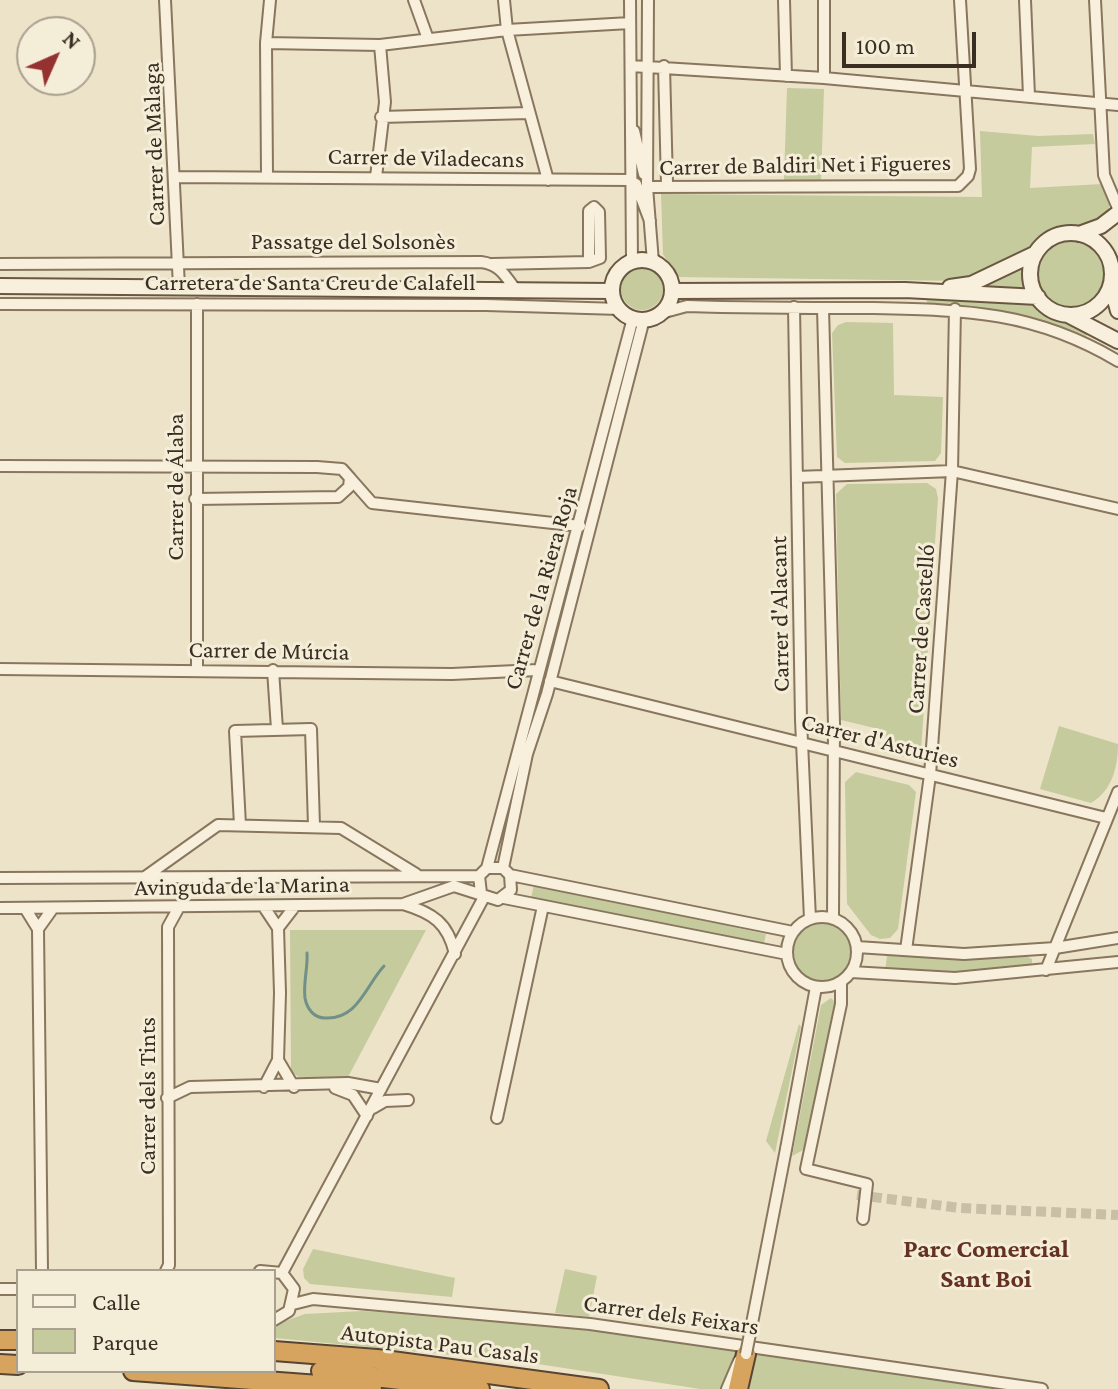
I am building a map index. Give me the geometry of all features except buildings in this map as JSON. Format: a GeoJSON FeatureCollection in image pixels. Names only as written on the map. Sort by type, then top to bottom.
{"type":"FeatureCollection","features":[{"type":"Feature","properties":{"kind":"highway","name":"Autopista Pau Casals"},"geometry":{"type":"LineString","coordinates":[[276,1351],[377,1359],[599,1389]]}},
{"type":"Feature","properties":{"kind":"highway"},"geometry":{"type":"LineString","coordinates":[[738,1384],[746,1354]]}},
{"type":"Feature","properties":{"kind":"highway","name":"Autopista Pau Casals"},"geometry":{"type":"LineString","coordinates":[[276,1368],[480,1389]]}},
{"type":"Feature","properties":{"kind":"highway"},"geometry":{"type":"LineString","coordinates":[[160,1373],[372,1389]]}},
{"type":"Feature","properties":{"kind":"street","name":"Carrer de Màlaga"},"geometry":{"type":"LineString","coordinates":[[165,0],[179,287]]}},
{"type":"Feature","properties":{"kind":"street"},"geometry":{"type":"LineString","coordinates":[[267,175],[266,43],[270,0],[279,1]]}},
{"type":"Feature","properties":{"kind":"street"},"geometry":{"type":"LineString","coordinates":[[414,0],[428,39]]}},
{"type":"Feature","properties":{"kind":"street"},"geometry":{"type":"LineString","coordinates":[[504,0],[507,30],[548,180]]}},
{"type":"Feature","properties":{"kind":"street"},"geometry":{"type":"LineString","coordinates":[[630,0],[632,262]]}},
{"type":"Feature","properties":{"kind":"street"},"geometry":{"type":"LineString","coordinates":[[648,0],[647,187],[653,262]]}},
{"type":"Feature","properties":{"kind":"street"},"geometry":{"type":"LineString","coordinates":[[784,0],[786,76]]}},
{"type":"Feature","properties":{"kind":"street"},"geometry":{"type":"LineString","coordinates":[[824,0],[824,78]]}},
{"type":"Feature","properties":{"kind":"street"},"geometry":{"type":"LineString","coordinates":[[960,0],[965,90]]}},
{"type":"Feature","properties":{"kind":"street"},"geometry":{"type":"LineString","coordinates":[[1025,0],[1029,96]]}},
{"type":"Feature","properties":{"kind":"street"},"geometry":{"type":"LineString","coordinates":[[926,291],[971,284],[1036,253],[1053,238],[1101,226],[1118,211],[1104,175],[1095,0]]}},
{"type":"Feature","properties":{"kind":"street"},"geometry":{"type":"LineString","coordinates":[[266,43],[380,45],[507,30],[630,23]]}},
{"type":"Feature","properties":{"kind":"street"},"geometry":{"type":"LineString","coordinates":[[376,177],[385,102],[380,45]]}},
{"type":"Feature","properties":{"kind":"street"},"geometry":{"type":"LineString","coordinates":[[631,66],[824,78],[1118,105]]}},
{"type":"Feature","properties":{"kind":"street"},"geometry":{"type":"LineString","coordinates":[[664,66],[667,184]]}},
{"type":"Feature","properties":{"kind":"street","name":"Carrer de Baldiri Net i Figueres"},"geometry":{"type":"LineString","coordinates":[[647,187],[667,184],[958,186],[968,176],[970,169],[965,90]]}},
{"type":"Feature","properties":{"kind":"street"},"geometry":{"type":"LineString","coordinates":[[381,117],[529,113]]}},
{"type":"Feature","properties":{"kind":"street"},"geometry":{"type":"LineString","coordinates":[[631,118],[647,187]]}},
{"type":"Feature","properties":{"kind":"street","name":"Carrer de Viladecans"},"geometry":{"type":"LineString","coordinates":[[175,177],[267,175],[629,180]]}},
{"type":"Feature","properties":{"kind":"street"},"geometry":{"type":"LineString","coordinates":[[629,180],[636,184],[650,221]]}},
{"type":"Feature","properties":{"kind":"street"},"geometry":{"type":"LineString","coordinates":[[1078,234],[1097,243],[1111,264]]}},
{"type":"Feature","properties":{"kind":"street"},"geometry":{"type":"LineString","coordinates":[[1118,247],[1111,264],[1111,285],[1118,311]]}},
{"type":"Feature","properties":{"kind":"street"},"geometry":{"type":"LineString","coordinates":[[1036,253],[1030,275],[1038,297],[1050,309],[1118,341]]}},
{"type":"Feature","properties":{"kind":"street","name":"Passatge del Solsonès"},"geometry":{"type":"LineString","coordinates":[[0,264],[589,262]]}},
{"type":"Feature","properties":{"kind":"street"},"geometry":{"type":"LineString","coordinates":[[661,313],[672,291],[667,274],[653,262],[632,262],[619,271],[612,291],[620,309],[639,319],[687,306],[955,309],[1027,322],[1086,343],[1118,361]]}},
{"type":"Feature","properties":{"kind":"street"},"geometry":{"type":"LineString","coordinates":[[492,264],[515,289]]}},
{"type":"Feature","properties":{"kind":"street"},"geometry":{"type":"LineString","coordinates":[[1068,315],[1095,308],[1111,285]]}},
{"type":"Feature","properties":{"kind":"street","name":"Carretera de Santa Creu de Calafell"},"geometry":{"type":"LineString","coordinates":[[0,286],[612,291]]}},
{"type":"Feature","properties":{"kind":"street"},"geometry":{"type":"LineString","coordinates":[[672,291],[926,291],[1038,297]]}},
{"type":"Feature","properties":{"kind":"street","name":"Carretera de Santa Creu de Calafell"},"geometry":{"type":"LineString","coordinates":[[0,304],[486,305],[620,309]]}},
{"type":"Feature","properties":{"kind":"street","name":"Carrer de Álaba"},"geometry":{"type":"LineString","coordinates":[[197,304],[197,669]]}},
{"type":"Feature","properties":{"kind":"street","name":"Carrer d'Alacant"},"geometry":{"type":"LineString","coordinates":[[794,307],[810,919]]}},
{"type":"Feature","properties":{"kind":"street","name":"Carrer d'Alacant"},"geometry":{"type":"LineString","coordinates":[[823,308],[834,751],[833,919]]}},
{"type":"Feature","properties":{"kind":"street","name":"Carrer de Castelló"},"geometry":{"type":"LineString","coordinates":[[906,950],[930,775],[952,471],[955,309]]}},
{"type":"Feature","properties":{"kind":"street","name":"Carrer de la Riera Roja"},"geometry":{"type":"LineString","coordinates":[[483,872],[537,670],[639,319]]}},
{"type":"Feature","properties":{"kind":"street","name":"Carrer de la Riera Roja"},"geometry":{"type":"LineString","coordinates":[[506,871],[527,754],[550,681],[639,319]]}},
{"type":"Feature","properties":{"kind":"street"},"geometry":{"type":"LineString","coordinates":[[0,466],[342,469],[372,503],[580,526]]}},
{"type":"Feature","properties":{"kind":"street"},"geometry":{"type":"LineString","coordinates":[[797,477],[952,471],[1118,509]]}},
{"type":"Feature","properties":{"kind":"street"},"geometry":{"type":"LineString","coordinates":[[195,499],[338,497],[349,487],[350,478]]}},
{"type":"Feature","properties":{"kind":"street","name":"Carrer de Múrcia"},"geometry":{"type":"LineString","coordinates":[[0,669],[452,674],[537,670]]}},
{"type":"Feature","properties":{"kind":"street"},"geometry":{"type":"LineString","coordinates":[[273,670],[277,729]]}},
{"type":"Feature","properties":{"kind":"street","name":"Carrer d'Asturies"},"geometry":{"type":"LineString","coordinates":[[550,681],[1106,818]]}},
{"type":"Feature","properties":{"kind":"street"},"geometry":{"type":"LineString","coordinates":[[240,825],[235,731],[311,729],[314,826]]}},
{"type":"Feature","properties":{"kind":"street"},"geometry":{"type":"LineString","coordinates":[[1046,970],[1118,792]]}},
{"type":"Feature","properties":{"kind":"street","name":"Avinguda de la Marina"},"geometry":{"type":"LineString","coordinates":[[145,878],[218,825],[341,828],[417,875]]}},
{"type":"Feature","properties":{"kind":"street"},"geometry":{"type":"LineString","coordinates":[[504,898],[511,890],[506,871]]}},
{"type":"Feature","properties":{"kind":"street"},"geometry":{"type":"LineString","coordinates":[[282,1273],[455,954],[482,895],[483,872],[506,871],[793,932]]}},
{"type":"Feature","properties":{"kind":"street","name":"Avinguda de la Marina"},"geometry":{"type":"LineString","coordinates":[[0,878],[483,872]]}},
{"type":"Feature","properties":{"kind":"street","name":"Avinguda de la Marina"},"geometry":{"type":"LineString","coordinates":[[0,908],[403,904],[454,886],[482,895]]}},
{"type":"Feature","properties":{"kind":"street"},"geometry":{"type":"LineString","coordinates":[[482,895],[490,900],[504,898],[787,954]]}},
{"type":"Feature","properties":{"kind":"street"},"geometry":{"type":"LineString","coordinates":[[403,904],[427,911],[441,922],[450,934],[455,954]]}},
{"type":"Feature","properties":{"kind":"street"},"geometry":{"type":"LineString","coordinates":[[278,928],[295,906]]}},
{"type":"Feature","properties":{"kind":"street"},"geometry":{"type":"LineString","coordinates":[[497,1118],[543,906]]}},
{"type":"Feature","properties":{"kind":"street"},"geometry":{"type":"LineString","coordinates":[[154,907],[168,927]]}},
{"type":"Feature","properties":{"kind":"street","name":"Carrer dels Tints"},"geometry":{"type":"LineString","coordinates":[[169,1269],[168,927],[179,907]]}},
{"type":"Feature","properties":{"kind":"street"},"geometry":{"type":"LineString","coordinates":[[264,907],[278,928],[278,1060],[264,1087]]}},
{"type":"Feature","properties":{"kind":"street"},"geometry":{"type":"LineString","coordinates":[[25,908],[38,929],[39,1269]]}},
{"type":"Feature","properties":{"kind":"street"},"geometry":{"type":"LineString","coordinates":[[38,929],[53,908]]}},
{"type":"Feature","properties":{"kind":"street"},"geometry":{"type":"LineString","coordinates":[[810,919],[833,919],[849,930],[857,947],[851,972],[841,982],[816,987],[795,974],[787,954],[793,932],[810,919]]}},
{"type":"Feature","properties":{"kind":"street"},"geometry":{"type":"LineString","coordinates":[[857,947],[964,954],[1055,948],[1118,938]]}},
{"type":"Feature","properties":{"kind":"street"},"geometry":{"type":"LineString","coordinates":[[851,972],[942,979],[1118,962]]}},
{"type":"Feature","properties":{"kind":"street"},"geometry":{"type":"LineString","coordinates":[[841,982],[841,1004],[806,1169],[867,1184],[863,1219]]}},
{"type":"Feature","properties":{"kind":"street"},"geometry":{"type":"LineString","coordinates":[[746,1354],[816,987]]}},
{"type":"Feature","properties":{"kind":"street"},"geometry":{"type":"LineString","coordinates":[[278,1060],[294,1087]]}},
{"type":"Feature","properties":{"kind":"street"},"geometry":{"type":"LineString","coordinates":[[167,1070],[190,1087]]}},
{"type":"Feature","properties":{"kind":"street"},"geometry":{"type":"LineString","coordinates":[[167,1098],[190,1087],[294,1087],[348,1083],[381,1089]]}},
{"type":"Feature","properties":{"kind":"street"},"geometry":{"type":"LineString","coordinates":[[325,1086],[353,1095],[367,1116]]}},
{"type":"Feature","properties":{"kind":"street"},"geometry":{"type":"LineString","coordinates":[[367,1116],[377,1104],[408,1100]]}},
{"type":"Feature","properties":{"kind":"street"},"geometry":{"type":"LineString","coordinates":[[276,1272],[282,1273],[293,1286],[293,1304],[286,1314],[276,1319]]}},
{"type":"Feature","properties":{"kind":"street","name":"Carrer dels Feixars"},"geometry":{"type":"LineString","coordinates":[[293,1304],[313,1299],[550,1319],[1042,1389]]}},
{"type":"Feature","properties":{"kind":"green space"},"geometry":{"type":"Polygon","coordinates":[[[787,88],[824,89],[821,182],[784,180],[787,88]]]}},
{"type":"Feature","properties":{"kind":"green space"},"geometry":{"type":"Polygon","coordinates":[[[980,131],[1038,136],[1093,134],[1095,144],[1032,147],[1030,188],[1102,184],[1110,202],[1108,215],[1078,230],[1049,233],[1030,252],[961,281],[676,277],[663,254],[661,194],[982,197],[980,131]]]}},
{"type":"Feature","properties":{"kind":"green space"},"geometry":{"type":"Polygon","coordinates":[[[1071,241],[1095,251],[1105,275],[1095,299],[1071,309],[1047,299],[1037,275],[1047,251],[1071,241]]]}},
{"type":"Feature","properties":{"kind":"green space"},"geometry":{"type":"Polygon","coordinates":[[[1026,265],[1028,290],[972,289],[1026,265]]]}},
{"type":"Feature","properties":{"kind":"green space"},"geometry":{"type":"Polygon","coordinates":[[[642,268],[657,274],[663,289],[657,304],[642,310],[627,304],[621,289],[627,274],[642,268]]]}},
{"type":"Feature","properties":{"kind":"green space"},"geometry":{"type":"Polygon","coordinates":[[[927,300],[1030,301],[1049,315],[1074,321],[1092,331],[1086,336],[1028,317],[988,309],[927,304],[927,300]]]}},
{"type":"Feature","properties":{"kind":"green space"},"geometry":{"type":"Polygon","coordinates":[[[846,322],[893,323],[894,395],[943,397],[941,453],[935,461],[845,463],[837,457],[832,333],[838,325],[846,322]]]}},
{"type":"Feature","properties":{"kind":"green space"},"geometry":{"type":"Polygon","coordinates":[[[927,483],[936,489],[938,498],[921,751],[910,758],[882,752],[887,731],[841,720],[836,494],[847,484],[927,483]]]}},
{"type":"Feature","properties":{"kind":"green space"},"geometry":{"type":"Polygon","coordinates":[[[1059,726],[1118,744],[1117,761],[1109,785],[1091,803],[1040,789],[1059,726]]]}},
{"type":"Feature","properties":{"kind":"green space"},"geometry":{"type":"Polygon","coordinates":[[[856,772],[909,785],[916,792],[898,929],[890,938],[880,939],[871,935],[847,904],[845,782],[856,772]]]}},
{"type":"Feature","properties":{"kind":"green space"},"geometry":{"type":"Polygon","coordinates":[[[534,885],[766,934],[763,947],[531,898],[534,885]]]}},
{"type":"Feature","properties":{"kind":"green space"},"geometry":{"type":"Polygon","coordinates":[[[823,922],[845,930],[853,952],[845,974],[823,982],[801,974],[793,952],[801,930],[823,922]]]}},
{"type":"Feature","properties":{"kind":"green space"},"geometry":{"type":"Polygon","coordinates":[[[290,930],[426,930],[347,1079],[299,1077],[291,1072],[290,930]]]}},
{"type":"Feature","properties":{"kind":"green space"},"geometry":{"type":"Polygon","coordinates":[[[1024,955],[1032,959],[1032,966],[981,972],[885,971],[887,956],[977,959],[1024,955]]]}},
{"type":"Feature","properties":{"kind":"green space"},"geometry":{"type":"Polygon","coordinates":[[[831,998],[837,1004],[807,1148],[792,1156],[821,1005],[831,998]]]}},
{"type":"Feature","properties":{"kind":"green space"},"geometry":{"type":"Polygon","coordinates":[[[799,1024],[801,1027],[775,1153],[766,1141],[799,1024]]]}},
{"type":"Feature","properties":{"kind":"green space"},"geometry":{"type":"Polygon","coordinates":[[[313,1249],[455,1278],[452,1297],[310,1284],[304,1278],[303,1269],[313,1249]]]}},
{"type":"Feature","properties":{"kind":"green space"},"geometry":{"type":"Polygon","coordinates":[[[565,1269],[597,1276],[589,1317],[555,1313],[565,1269]]]}},
{"type":"Feature","properties":{"kind":"green space"},"geometry":{"type":"Polygon","coordinates":[[[362,1311],[482,1319],[593,1331],[1003,1389],[700,1389],[525,1362],[276,1338],[276,1324],[305,1314],[362,1311]]]}},
{"type":"Feature","properties":{"kind":"waterway"},"geometry":{"type":"LineString","coordinates":[[307,953],[305,998],[307,1006],[321,1018],[346,1013],[360,1000],[384,966]]}},
{"type":"Feature","properties":{"kind":"tunnel"},"geometry":{"type":"LineString","coordinates":[[857,1195],[960,1208],[1118,1215]]}},
{"type":"Feature","properties":{"kind":"district","name":"Parc Comercial Sant Boi"},"geometry":{"type":"Point","coordinates":[986,1264]}}]}
